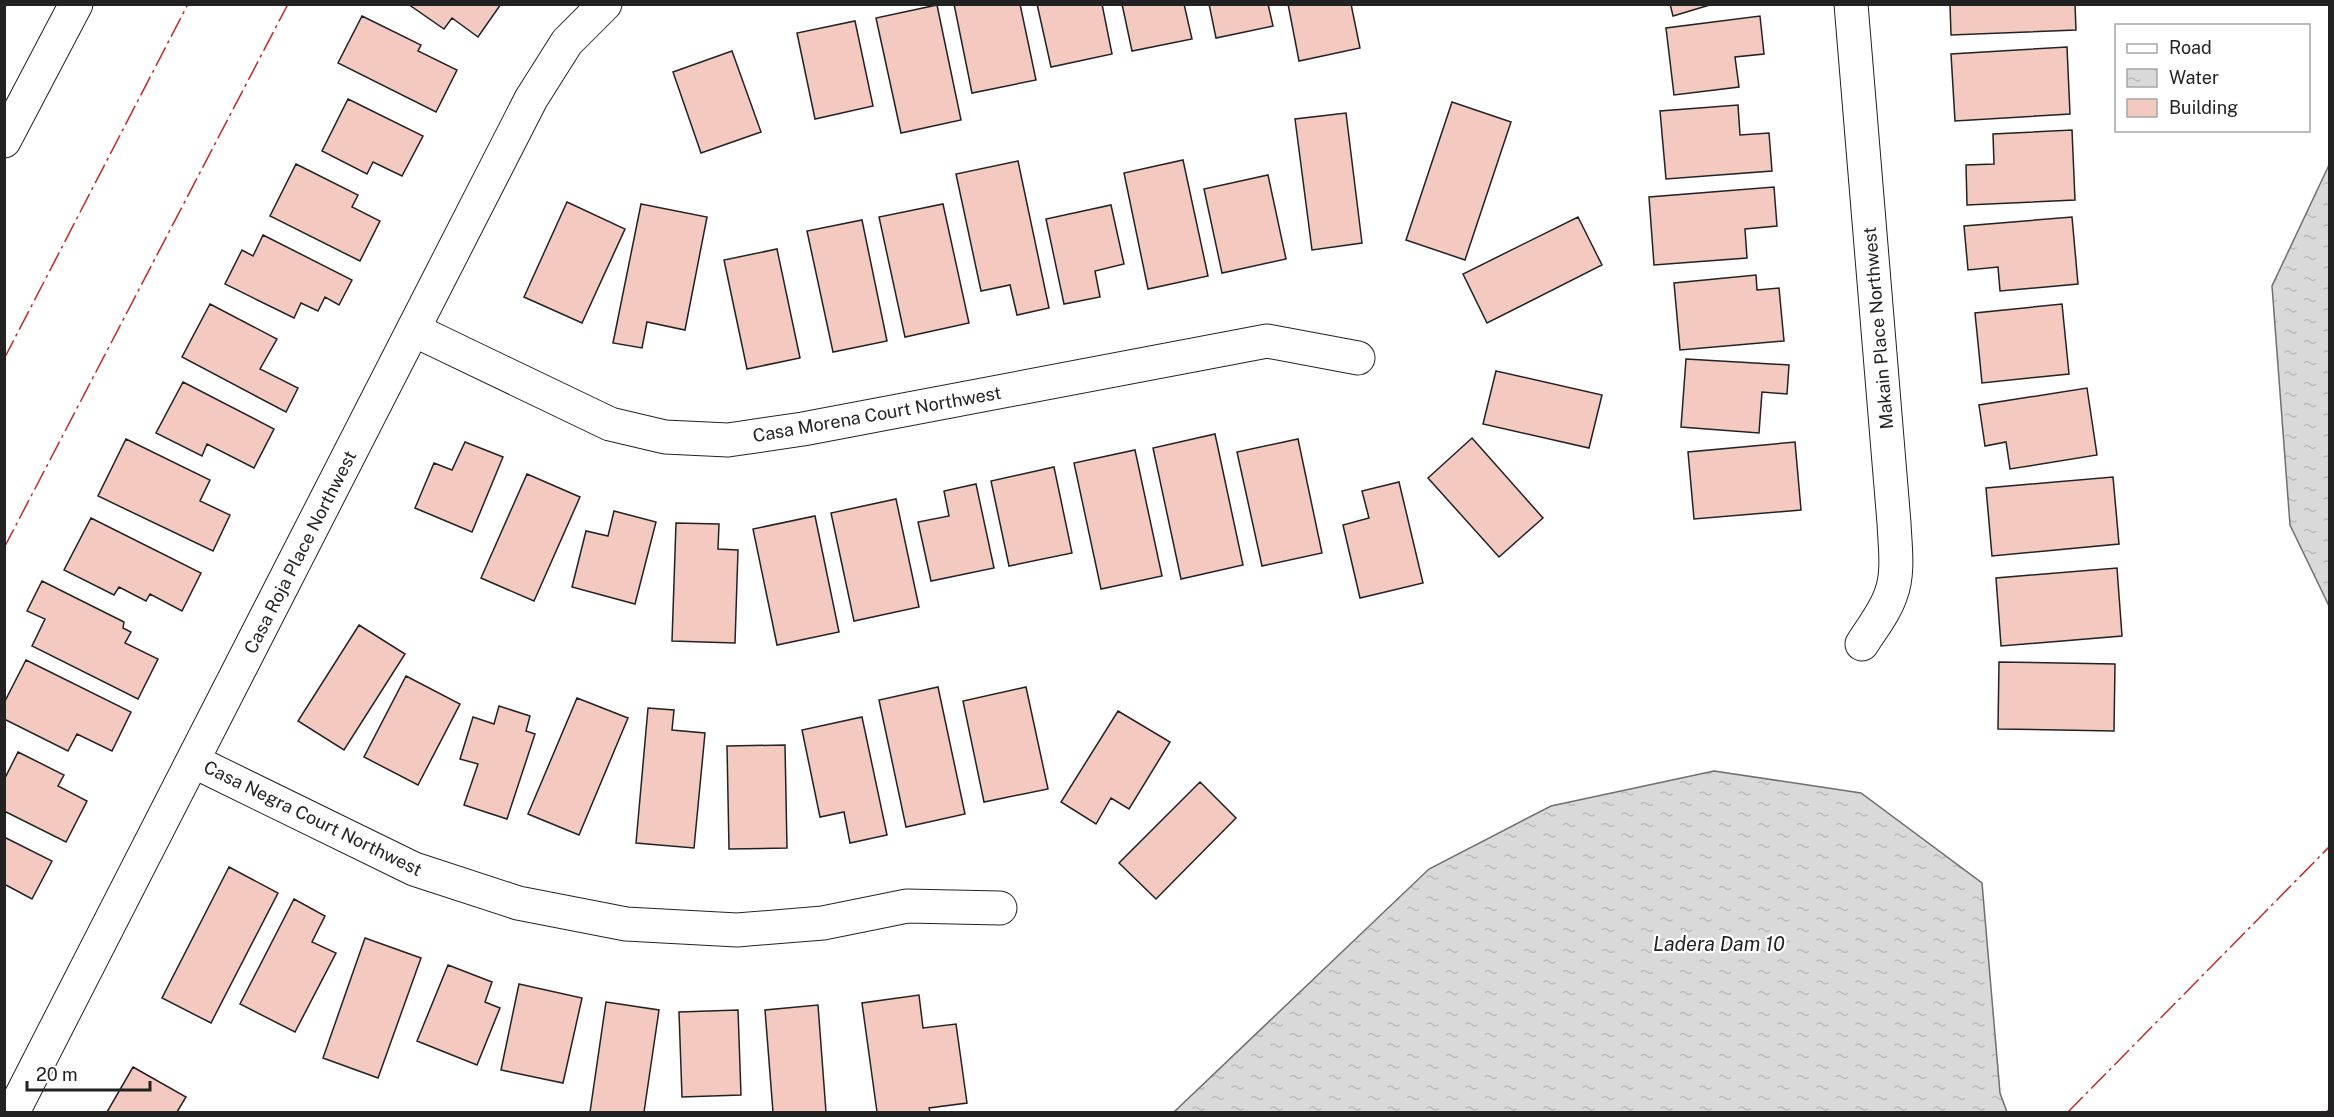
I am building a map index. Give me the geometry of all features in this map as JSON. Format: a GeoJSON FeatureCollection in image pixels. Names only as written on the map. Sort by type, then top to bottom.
{"type":"FeatureCollection","features":[{"type":"Feature","properties":{"kind":"street"},"geometry":{"type":"LineString","coordinates":[[4,141],[76,4]]}},
{"type":"Feature","properties":{"kind":"street","name":"Casa Roja Place Northwest"},"geometry":{"type":"LineString","coordinates":[[13,1113],[531,99],[567,42],[605,4]]}},
{"type":"Feature","properties":{"kind":"street","name":"Makain Place Northwest"},"geometry":{"type":"LineString","coordinates":[[1851,4],[1895,553],[1892,592],[1862,644]]}},
{"type":"Feature","properties":{"kind":"street","name":"Casa Morena Court Northwest"},"geometry":{"type":"LineString","coordinates":[[414,330],[610,424],[665,437],[728,440],[803,429],[1267,341],[1358,358]]}},
{"type":"Feature","properties":{"kind":"street","name":"Casa Negra Court Northwest"},"geometry":{"type":"LineString","coordinates":[[193,761],[414,869],[518,903],[626,924],[737,930],[823,923],[906,906],[1000,908]]}},
{"type":"Feature","properties":{"kind":"water"},"geometry":{"type":"Polygon","coordinates":[[[2329,165],[2329,606],[2290,525],[2272,286],[2329,165]]]}},
{"type":"Feature","properties":{"kind":"water","name":"Ladera Dam 10"},"geometry":{"type":"Polygon","coordinates":[[[1714,771],[1861,793],[1982,883],[2000,1093],[2007,1112],[1174,1112],[1429,869],[1551,806],[1714,771]]]}},
{"type":"Feature","properties":{"kind":"building"},"geometry":{"type":"Polygon","coordinates":[[[408,4],[501,4],[478,37],[452,18],[444,29],[408,4]]]}},
{"type":"Feature","properties":{"kind":"building"},"geometry":{"type":"Polygon","coordinates":[[[954,4],[1020,4],[1036,80],[972,93],[954,4]]]}},
{"type":"Feature","properties":{"kind":"building"},"geometry":{"type":"Polygon","coordinates":[[[1037,4],[1102,4],[1112,54],[1051,67],[1037,4]]]}},
{"type":"Feature","properties":{"kind":"building"},"geometry":{"type":"Polygon","coordinates":[[[1122,4],[1184,4],[1192,39],[1132,51],[1122,4]]]}},
{"type":"Feature","properties":{"kind":"building"},"geometry":{"type":"Polygon","coordinates":[[[1209,4],[1268,4],[1273,26],[1216,38],[1209,4]]]}},
{"type":"Feature","properties":{"kind":"building"},"geometry":{"type":"Polygon","coordinates":[[[1288,4],[1351,4],[1360,48],[1299,61],[1288,4]]]}},
{"type":"Feature","properties":{"kind":"building"},"geometry":{"type":"Polygon","coordinates":[[[1670,4],[1713,4],[1673,16],[1670,4]]]}},
{"type":"Feature","properties":{"kind":"building"},"geometry":{"type":"Polygon","coordinates":[[[1950,4],[2075,4],[2076,30],[1951,35],[1950,4]]]}},
{"type":"Feature","properties":{"kind":"building"},"geometry":{"type":"Polygon","coordinates":[[[937,5],[961,120],[901,133],[876,18],[937,5]]]}},
{"type":"Feature","properties":{"kind":"building"},"geometry":{"type":"Polygon","coordinates":[[[362,16],[421,45],[418,51],[457,70],[436,112],[338,63],[362,16]]]}},
{"type":"Feature","properties":{"kind":"building"},"geometry":{"type":"Polygon","coordinates":[[[1760,16],[1764,54],[1735,57],[1739,87],[1674,95],[1666,28],[1760,16]]]}},
{"type":"Feature","properties":{"kind":"building"},"geometry":{"type":"Polygon","coordinates":[[[855,21],[873,106],[815,119],[797,33],[855,21]]]}},
{"type":"Feature","properties":{"kind":"building"},"geometry":{"type":"Polygon","coordinates":[[[2067,47],[2070,114],[1955,121],[1951,54],[2067,47]]]}},
{"type":"Feature","properties":{"kind":"building"},"geometry":{"type":"Polygon","coordinates":[[[732,51],[761,132],[701,153],[673,72],[732,51]]]}},
{"type":"Feature","properties":{"kind":"building"},"geometry":{"type":"Polygon","coordinates":[[[348,99],[423,136],[402,176],[373,162],[367,174],[322,151],[348,99]]]}},
{"type":"Feature","properties":{"kind":"building"},"geometry":{"type":"Polygon","coordinates":[[[1452,102],[1511,122],[1465,260],[1406,240],[1452,102]]]}},
{"type":"Feature","properties":{"kind":"building"},"geometry":{"type":"Polygon","coordinates":[[[1738,105],[1740,135],[1769,133],[1772,171],[1666,179],[1660,111],[1738,105]]]}},
{"type":"Feature","properties":{"kind":"building"},"geometry":{"type":"Polygon","coordinates":[[[1346,113],[1362,243],[1312,250],[1295,119],[1346,113]]]}},
{"type":"Feature","properties":{"kind":"building"},"geometry":{"type":"Polygon","coordinates":[[[2072,130],[2075,200],[1967,205],[1966,165],[1994,164],[1993,134],[2072,130]]]}},
{"type":"Feature","properties":{"kind":"building"},"geometry":{"type":"Polygon","coordinates":[[[1183,160],[1208,276],[1148,289],[1124,173],[1183,160]]]}},
{"type":"Feature","properties":{"kind":"building"},"geometry":{"type":"Polygon","coordinates":[[[1018,161],[1049,308],[1017,315],[1010,285],[981,291],[956,174],[1018,161]]]}},
{"type":"Feature","properties":{"kind":"building"},"geometry":{"type":"Polygon","coordinates":[[[296,164],[358,195],[352,207],[380,221],[360,261],[270,216],[296,164]]]}},
{"type":"Feature","properties":{"kind":"building"},"geometry":{"type":"Polygon","coordinates":[[[1268,175],[1286,259],[1222,273],[1204,189],[1268,175]]]}},
{"type":"Feature","properties":{"kind":"building"},"geometry":{"type":"Polygon","coordinates":[[[1774,187],[1777,226],[1745,229],[1747,258],[1654,265],[1649,197],[1774,187]]]}},
{"type":"Feature","properties":{"kind":"building"},"geometry":{"type":"Polygon","coordinates":[[[567,202],[625,229],[582,323],[524,297],[567,202]]]}},
{"type":"Feature","properties":{"kind":"building"},"geometry":{"type":"Polygon","coordinates":[[[641,204],[707,217],[685,330],[647,322],[642,348],[613,343],[641,204]]]}},
{"type":"Feature","properties":{"kind":"building"},"geometry":{"type":"Polygon","coordinates":[[[943,204],[969,323],[905,337],[879,217],[943,204]]]}},
{"type":"Feature","properties":{"kind":"building"},"geometry":{"type":"Polygon","coordinates":[[[1111,205],[1124,264],[1095,271],[1100,297],[1064,304],[1046,219],[1111,205]]]}},
{"type":"Feature","properties":{"kind":"building"},"geometry":{"type":"Polygon","coordinates":[[[1578,217],[1602,265],[1487,323],[1463,274],[1578,217]]]}},
{"type":"Feature","properties":{"kind":"building"},"geometry":{"type":"Polygon","coordinates":[[[2072,217],[2078,284],[2000,291],[1998,267],[1968,270],[1964,226],[2072,217]]]}},
{"type":"Feature","properties":{"kind":"building"},"geometry":{"type":"Polygon","coordinates":[[[862,220],[887,341],[833,352],[807,231],[862,220]]]}},
{"type":"Feature","properties":{"kind":"building"},"geometry":{"type":"Polygon","coordinates":[[[263,235],[352,280],[339,305],[325,297],[318,311],[301,303],[294,318],[225,284],[242,250],[253,256],[263,235]]]}},
{"type":"Feature","properties":{"kind":"building"},"geometry":{"type":"Polygon","coordinates":[[[777,249],[800,358],[747,369],[724,260],[777,249]]]}},
{"type":"Feature","properties":{"kind":"building"},"geometry":{"type":"Polygon","coordinates":[[[1756,275],[1757,290],[1779,288],[1784,341],[1680,350],[1674,283],[1756,275]]]}},
{"type":"Feature","properties":{"kind":"building"},"geometry":{"type":"Polygon","coordinates":[[[210,304],[277,339],[260,369],[298,388],[286,412],[182,357],[210,304]]]}},
{"type":"Feature","properties":{"kind":"building"},"geometry":{"type":"Polygon","coordinates":[[[2062,304],[2069,374],[1982,383],[1975,313],[2062,304]]]}},
{"type":"Feature","properties":{"kind":"building"},"geometry":{"type":"Polygon","coordinates":[[[1686,359],[1789,365],[1787,394],[1762,392],[1759,433],[1681,427],[1686,359]]]}},
{"type":"Feature","properties":{"kind":"building"},"geometry":{"type":"Polygon","coordinates":[[[1496,371],[1602,395],[1589,448],[1483,424],[1496,371]]]}},
{"type":"Feature","properties":{"kind":"building"},"geometry":{"type":"Polygon","coordinates":[[[183,382],[274,429],[254,468],[207,444],[202,456],[156,433],[183,382]]]}},
{"type":"Feature","properties":{"kind":"building"},"geometry":{"type":"Polygon","coordinates":[[[2087,388],[2097,455],[2010,469],[2006,442],[1985,446],[1979,405],[2087,388]]]}},
{"type":"Feature","properties":{"kind":"building"},"geometry":{"type":"Polygon","coordinates":[[[1215,434],[1243,565],[1181,579],[1153,448],[1215,434]]]}},
{"type":"Feature","properties":{"kind":"building"},"geometry":{"type":"Polygon","coordinates":[[[1472,438],[1543,518],[1499,557],[1428,478],[1472,438]]]}},
{"type":"Feature","properties":{"kind":"building"},"geometry":{"type":"Polygon","coordinates":[[[126,439],[210,480],[200,501],[230,515],[213,551],[98,496],[126,439]]]}},
{"type":"Feature","properties":{"kind":"building"},"geometry":{"type":"Polygon","coordinates":[[[1298,439],[1322,553],[1262,566],[1237,452],[1298,439]]]}},
{"type":"Feature","properties":{"kind":"building"},"geometry":{"type":"Polygon","coordinates":[[[465,442],[503,457],[472,532],[415,508],[434,463],[452,470],[465,442]]]}},
{"type":"Feature","properties":{"kind":"building"},"geometry":{"type":"Polygon","coordinates":[[[1795,442],[1801,510],[1694,519],[1688,452],[1795,442]]]}},
{"type":"Feature","properties":{"kind":"building"},"geometry":{"type":"Polygon","coordinates":[[[1135,450],[1162,576],[1101,589],[1074,463],[1135,450]]]}},
{"type":"Feature","properties":{"kind":"building"},"geometry":{"type":"Polygon","coordinates":[[[1054,467],[1072,553],[1009,566],[991,481],[1054,467]]]}},
{"type":"Feature","properties":{"kind":"building"},"geometry":{"type":"Polygon","coordinates":[[[527,474],[580,497],[534,601],[481,578],[527,474]]]}},
{"type":"Feature","properties":{"kind":"building"},"geometry":{"type":"Polygon","coordinates":[[[2113,477],[2119,544],[1992,556],[1986,488],[2113,477]]]}},
{"type":"Feature","properties":{"kind":"building"},"geometry":{"type":"Polygon","coordinates":[[[1399,482],[1423,583],[1360,598],[1343,525],[1369,518],[1362,491],[1399,482]]]}},
{"type":"Feature","properties":{"kind":"building"},"geometry":{"type":"Polygon","coordinates":[[[976,484],[994,568],[931,581],[918,522],[949,516],[944,491],[976,484]]]}},
{"type":"Feature","properties":{"kind":"building"},"geometry":{"type":"Polygon","coordinates":[[[896,499],[919,607],[854,621],[831,513],[896,499]]]}},
{"type":"Feature","properties":{"kind":"building"},"geometry":{"type":"Polygon","coordinates":[[[614,511],[656,522],[635,604],[572,587],[586,531],[608,536],[614,511]]]}},
{"type":"Feature","properties":{"kind":"building"},"geometry":{"type":"Polygon","coordinates":[[[815,516],[839,632],[777,645],[753,529],[815,516]]]}},
{"type":"Feature","properties":{"kind":"building"},"geometry":{"type":"Polygon","coordinates":[[[91,518],[201,573],[182,611],[150,594],[146,601],[119,587],[114,595],[64,570],[91,518]]]}},
{"type":"Feature","properties":{"kind":"building"},"geometry":{"type":"Polygon","coordinates":[[[676,523],[719,524],[718,549],[738,550],[735,643],[672,641],[676,523]]]}},
{"type":"Feature","properties":{"kind":"building"},"geometry":{"type":"Polygon","coordinates":[[[2117,568],[2122,636],[2001,646],[1996,578],[2117,568]]]}},
{"type":"Feature","properties":{"kind":"building"},"geometry":{"type":"Polygon","coordinates":[[[42,581],[124,622],[123,628],[131,632],[125,643],[158,659],[138,699],[32,646],[45,619],[27,611],[42,581]]]}},
{"type":"Feature","properties":{"kind":"building"},"geometry":{"type":"Polygon","coordinates":[[[359,625],[405,654],[344,750],[298,721],[359,625]]]}},
{"type":"Feature","properties":{"kind":"building"},"geometry":{"type":"Polygon","coordinates":[[[26,660],[131,712],[112,751],[77,734],[68,751],[4,719],[4,703],[26,660]]]}},
{"type":"Feature","properties":{"kind":"building"},"geometry":{"type":"Polygon","coordinates":[[[1999,662],[2115,664],[2114,731],[1998,729],[1999,662]]]}},
{"type":"Feature","properties":{"kind":"building"},"geometry":{"type":"Polygon","coordinates":[[[406,676],[460,704],[418,785],[364,757],[406,676]]]}},
{"type":"Feature","properties":{"kind":"building"},"geometry":{"type":"Polygon","coordinates":[[[938,687],[965,814],[906,827],[879,700],[938,687]]]}},
{"type":"Feature","properties":{"kind":"building"},"geometry":{"type":"Polygon","coordinates":[[[1026,687],[1048,789],[984,802],[963,701],[1026,687]]]}},
{"type":"Feature","properties":{"kind":"building"},"geometry":{"type":"Polygon","coordinates":[[[577,698],[628,718],[579,835],[528,814],[577,698]]]}},
{"type":"Feature","properties":{"kind":"building"},"geometry":{"type":"Polygon","coordinates":[[[499,706],[530,716],[526,731],[535,734],[507,819],[464,805],[478,764],[460,759],[473,717],[494,724],[499,706]]]}},
{"type":"Feature","properties":{"kind":"building"},"geometry":{"type":"Polygon","coordinates":[[[648,708],[674,710],[672,730],[705,733],[694,848],[636,843],[648,708]]]}},
{"type":"Feature","properties":{"kind":"building"},"geometry":{"type":"Polygon","coordinates":[[[1118,711],[1170,742],[1129,809],[1111,798],[1096,824],[1061,802],[1118,711]]]}},
{"type":"Feature","properties":{"kind":"building"},"geometry":{"type":"Polygon","coordinates":[[[862,717],[887,835],[850,843],[844,812],[820,817],[802,730],[862,717]]]}},
{"type":"Feature","properties":{"kind":"building"},"geometry":{"type":"Polygon","coordinates":[[[785,745],[787,848],[729,849],[727,746],[785,745]]]}},
{"type":"Feature","properties":{"kind":"building"},"geometry":{"type":"Polygon","coordinates":[[[18,752],[64,775],[58,786],[87,801],[66,842],[4,811],[4,780],[18,752]]]}},
{"type":"Feature","properties":{"kind":"building"},"geometry":{"type":"Polygon","coordinates":[[[1200,782],[1236,818],[1156,899],[1119,863],[1200,782]]]}},
{"type":"Feature","properties":{"kind":"building"},"geometry":{"type":"Polygon","coordinates":[[[4,837],[52,861],[32,899],[4,884],[4,837]]]}},
{"type":"Feature","properties":{"kind":"building"},"geometry":{"type":"Polygon","coordinates":[[[229,867],[278,893],[211,1023],[162,998],[229,867]]]}},
{"type":"Feature","properties":{"kind":"building"},"geometry":{"type":"Polygon","coordinates":[[[294,899],[325,916],[312,942],[336,953],[295,1032],[240,1004],[294,899]]]}},
{"type":"Feature","properties":{"kind":"building"},"geometry":{"type":"Polygon","coordinates":[[[365,938],[421,958],[378,1078],[323,1058],[365,938]]]}},
{"type":"Feature","properties":{"kind":"building"},"geometry":{"type":"Polygon","coordinates":[[[448,965],[492,982],[485,1002],[500,1008],[477,1065],[417,1041],[448,965]]]}},
{"type":"Feature","properties":{"kind":"building"},"geometry":{"type":"Polygon","coordinates":[[[519,984],[582,998],[563,1083],[501,1070],[519,984]]]}},
{"type":"Feature","properties":{"kind":"building"},"geometry":{"type":"Polygon","coordinates":[[[919,995],[923,1028],[956,1024],[967,1103],[929,1108],[930,1112],[877,1112],[862,1003],[919,995]]]}},
{"type":"Feature","properties":{"kind":"building"},"geometry":{"type":"Polygon","coordinates":[[[606,1002],[659,1010],[644,1112],[590,1112],[606,1002]]]}},
{"type":"Feature","properties":{"kind":"building"},"geometry":{"type":"Polygon","coordinates":[[[818,1005],[826,1112],[773,1112],[765,1010],[818,1005]]]}},
{"type":"Feature","properties":{"kind":"building"},"geometry":{"type":"Polygon","coordinates":[[[738,1010],[741,1095],[682,1097],[679,1012],[738,1010]]]}},
{"type":"Feature","properties":{"kind":"building"},"geometry":{"type":"Polygon","coordinates":[[[133,1067],[186,1097],[177,1112],[107,1112],[133,1067]]]}},
{"type":"Feature","properties":{"kind":"power"},"geometry":{"type":"LineString","coordinates":[[4,359],[188,4]]}},
{"type":"Feature","properties":{"kind":"power"},"geometry":{"type":"LineString","coordinates":[[4,548],[288,4]]}},
{"type":"Feature","properties":{"kind":"power"},"geometry":{"type":"LineString","coordinates":[[2068,1112],[2330,846]]}},
{"type":"Feature","properties":{"kind":"power"},"geometry":{"type":"LineString","coordinates":[[2326,1112],[2330,1109]]}}]}
